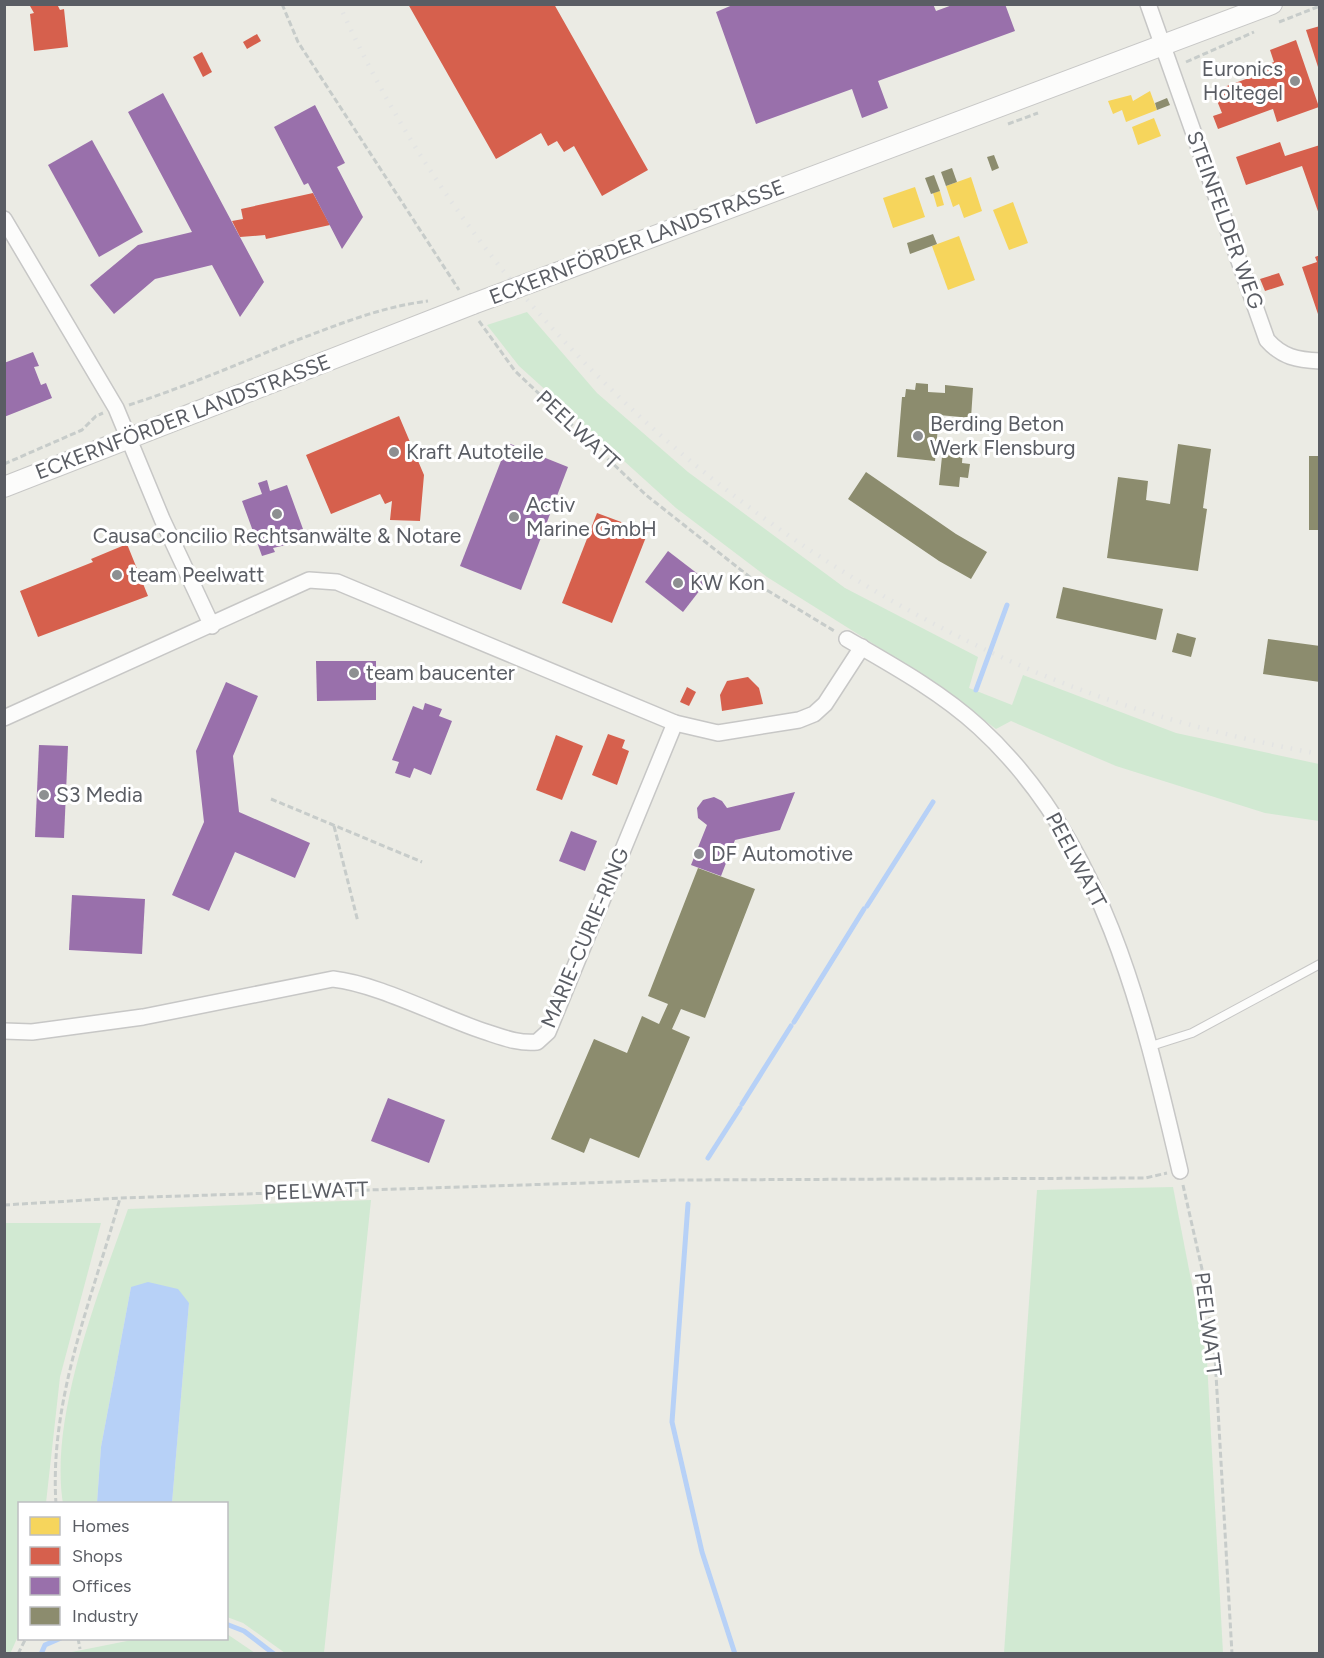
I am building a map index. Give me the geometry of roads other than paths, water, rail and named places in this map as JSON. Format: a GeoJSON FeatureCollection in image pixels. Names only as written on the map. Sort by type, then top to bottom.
{"type":"FeatureCollection","features":[{"type":"Feature","properties":{"kind":"street","name":"STEINFELDER WEG"},"geometry":{"type":"LineString","coordinates":[[1148,4],[1267,340],[1278,353],[1291,358],[1320,361]]}},
{"type":"Feature","properties":{"kind":"street","name":"ECKERNFÖRDER LANDSTRASSE"},"geometry":{"type":"LineString","coordinates":[[4,487],[130,436],[473,310],[559,272],[1161,44],[1273,14]]}},
{"type":"Feature","properties":{"kind":"street"},"geometry":{"type":"LineString","coordinates":[[4,219],[117,408],[162,519],[212,626]]}},
{"type":"Feature","properties":{"kind":"street"},"geometry":{"type":"LineString","coordinates":[[4,718],[212,626],[309,580],[337,582],[675,723],[718,733],[799,720],[814,714],[825,704],[862,647]]}},
{"type":"Feature","properties":{"kind":"street","name":"PEELWATT"},"geometry":{"type":"LineString","coordinates":[[847,639],[942,698],[979,727],[1039,792],[1075,852],[1125,963],[1151,1046],[1175,1172]]}},
{"type":"Feature","properties":{"kind":"street","name":"MARIE-CURIE-RING"},"geometry":{"type":"LineString","coordinates":[[4,1031],[32,1032],[143,1017],[333,979],[353,981],[522,1044],[537,1042],[548,1032],[675,723]]}},
{"type":"Feature","properties":{"kind":"lane"},"geometry":{"type":"LineString","coordinates":[[1151,1046],[1192,1033],[1320,964]]}},
{"type":"Feature","properties":{"kind":"water"},"geometry":{"type":"Polygon","coordinates":[[[148,1282],[178,1289],[189,1303],[172,1502],[97,1502],[101,1447],[131,1287],[148,1282]]]}},
{"type":"Feature","properties":{"kind":"waterway"},"geometry":{"type":"LineString","coordinates":[[976,690],[1007,605]]}},
{"type":"Feature","properties":{"kind":"waterway"},"geometry":{"type":"LineString","coordinates":[[867,906],[933,802]]}},
{"type":"Feature","properties":{"kind":"waterway"},"geometry":{"type":"LineString","coordinates":[[794,1022],[864,909]]}},
{"type":"Feature","properties":{"kind":"waterway"},"geometry":{"type":"LineString","coordinates":[[742,1104],[791,1026]]}},
{"type":"Feature","properties":{"kind":"waterway"},"geometry":{"type":"LineString","coordinates":[[708,1158],[740,1108]]}},
{"type":"Feature","properties":{"kind":"waterway"},"geometry":{"type":"LineString","coordinates":[[688,1204],[672,1422],[702,1552],[735,1654]]}},
{"type":"Feature","properties":{"kind":"waterway"},"geometry":{"type":"LineString","coordinates":[[228,1625],[244,1631],[274,1654]]}},
{"type":"Feature","properties":{"kind":"waterway"},"geometry":{"type":"LineString","coordinates":[[41,1654],[45,1645],[56,1640]]}},
{"type":"Feature","properties":{"kind":"railway"},"geometry":{"type":"LineString","coordinates":[[339,4],[392,107],[454,205],[525,297],[604,382],[690,460],[782,531],[880,594],[982,648],[1063,683],[1190,725],[1320,754]]}},
{"type":"Feature","properties":{"kind":"place","name":"Euronics Holtegel"},"geometry":{"type":"Point","coordinates":[1295,81]}},
{"type":"Feature","properties":{"kind":"place","name":"Berding Beton Werk Flensburg"},"geometry":{"type":"Point","coordinates":[918,436]}},
{"type":"Feature","properties":{"kind":"place","name":"Kraft Autoteile"},"geometry":{"type":"Point","coordinates":[394,452]}},
{"type":"Feature","properties":{"kind":"place","name":"CausaConcilio Rechtsanwälte & Notare"},"geometry":{"type":"Point","coordinates":[277,514]}},
{"type":"Feature","properties":{"kind":"place","name":"Activ Marine GmbH"},"geometry":{"type":"Point","coordinates":[514,517]}},
{"type":"Feature","properties":{"kind":"place","name":"team Peelwatt"},"geometry":{"type":"Point","coordinates":[117,575]}},
{"type":"Feature","properties":{"kind":"place","name":"KW Kon"},"geometry":{"type":"Point","coordinates":[678,583]}},
{"type":"Feature","properties":{"kind":"place","name":"team baucenter"},"geometry":{"type":"Point","coordinates":[354,673]}},
{"type":"Feature","properties":{"kind":"place","name":"S3 Media"},"geometry":{"type":"Point","coordinates":[44,795]}},
{"type":"Feature","properties":{"kind":"place","name":"DF Automotive"},"geometry":{"type":"Point","coordinates":[699,854]}}]}
